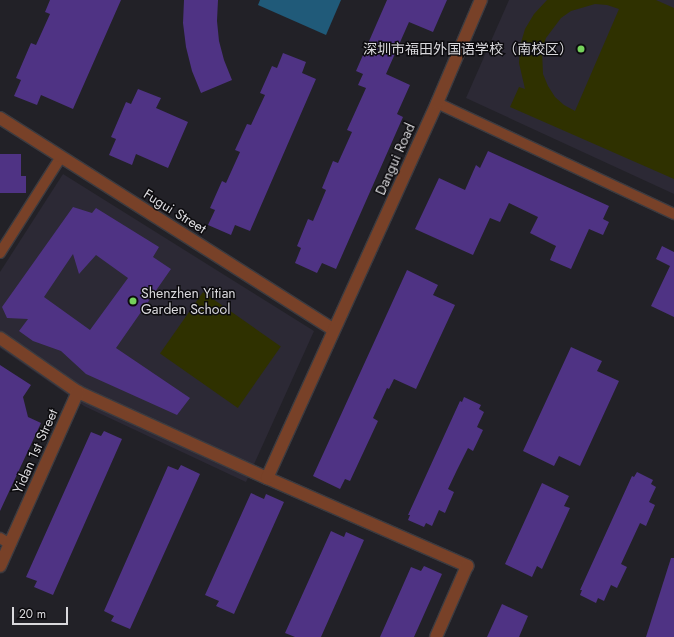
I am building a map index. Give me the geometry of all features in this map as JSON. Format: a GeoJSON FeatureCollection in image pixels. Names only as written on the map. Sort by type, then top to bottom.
{"type":"FeatureCollection","features":[{"type":"Feature","properties":{"kind":"street","name":"Dangui Road"},"geometry":{"type":"LineString","coordinates":[[267,478],[333,329],[437,103],[481,0]]}},
{"type":"Feature","properties":{"kind":"street","name":"Fugui Street"},"geometry":{"type":"LineString","coordinates":[[0,118],[333,329]]}},
{"type":"Feature","properties":{"kind":"street"},"geometry":{"type":"LineString","coordinates":[[0,338],[78,392],[267,478],[467,566],[436,637]]}},
{"type":"Feature","properties":{"kind":"street","name":"Yidan 1st Street"},"geometry":{"type":"LineString","coordinates":[[0,566],[5,541],[78,392]]}},
{"type":"Feature","properties":{"kind":"lane"},"geometry":{"type":"LineString","coordinates":[[437,103],[674,214]]}},
{"type":"Feature","properties":{"kind":"lane"},"geometry":{"type":"LineString","coordinates":[[0,252],[61,157]]}},
{"type":"Feature","properties":{"kind":"shaded area","name":"深圳市福田外国语学校（南校区）"},"geometry":{"type":"Polygon","coordinates":[[[509,0],[674,0],[674,194],[466,98],[509,0]]]}},
{"type":"Feature","properties":{"kind":"shaded area","name":"深圳市福田外国语学校（南校区）"},"geometry":{"type":"Polygon","coordinates":[[[547,0],[656,0],[674,8],[674,179],[510,107],[519,87],[525,89],[519,63],[520,46],[525,29],[534,14],[547,0]],[[595,4],[571,11],[561,18],[546,38],[542,50],[543,74],[548,86],[555,97],[564,105],[575,111],[619,9],[607,5],[595,4]]]}},
{"type":"Feature","properties":{"kind":"shaded area","name":"Shenzhen Yitian Garden School"},"geometry":{"type":"Polygon","coordinates":[[[63,174],[314,331],[246,482],[84,406],[0,348],[0,272],[63,174]]]}},
{"type":"Feature","properties":{"kind":"shaded area"},"geometry":{"type":"Polygon","coordinates":[[[203,292],[281,346],[238,408],[160,353],[203,292]]]}},
{"type":"Feature","properties":{"kind":"water"},"geometry":{"type":"Polygon","coordinates":[[[260,0],[341,0],[326,35],[258,5],[260,0]]]}},
{"type":"Feature","properties":{"kind":"building"},"geometry":{"type":"Polygon","coordinates":[[[50,0],[121,0],[73,109],[41,95],[37,105],[14,96],[21,80],[16,78],[31,43],[36,45],[50,14],[45,12],[50,0]]]}},
{"type":"Feature","properties":{"kind":"building"},"geometry":{"type":"Polygon","coordinates":[[[184,0],[218,0],[217,21],[219,41],[224,60],[232,80],[201,93],[192,71],[186,47],[183,23],[184,0]]]}},
{"type":"Feature","properties":{"kind":"building"},"geometry":{"type":"Polygon","coordinates":[[[387,0],[447,0],[433,32],[409,22],[386,74],[410,85],[397,114],[403,117],[336,269],[322,263],[317,273],[295,263],[301,248],[297,246],[308,219],[313,221],[326,190],[322,188],[333,161],[338,163],[352,132],[347,130],[366,88],[358,85],[363,74],[356,71],[387,0]]]}},
{"type":"Feature","properties":{"kind":"building"},"geometry":{"type":"Polygon","coordinates":[[[283,53],[306,62],[302,73],[316,79],[250,231],[235,225],[231,235],[208,225],[215,210],[210,208],[222,181],[226,183],[240,152],[235,150],[247,124],[251,125],[265,95],[260,93],[272,66],[277,68],[283,53]]]}},
{"type":"Feature","properties":{"kind":"building"},"geometry":{"type":"Polygon","coordinates":[[[138,89],[161,98],[156,108],[188,122],[168,168],[136,154],[132,165],[109,155],[116,139],[111,137],[126,102],[131,104],[138,89]]]}},
{"type":"Feature","properties":{"kind":"building"},"geometry":{"type":"Polygon","coordinates":[[[488,151],[609,206],[603,219],[609,222],[603,235],[589,229],[571,269],[550,260],[556,246],[530,233],[538,217],[509,203],[500,222],[490,218],[473,255],[415,229],[439,178],[465,190],[476,165],[480,168],[488,151]]]}},
{"type":"Feature","properties":{"kind":"building"},"geometry":{"type":"Polygon","coordinates":[[[0,154],[21,154],[21,176],[26,176],[26,193],[0,193],[0,154]]]}},
{"type":"Feature","properties":{"kind":"building"},"geometry":{"type":"Polygon","coordinates":[[[73,207],[92,213],[96,208],[159,247],[153,257],[171,269],[116,348],[190,398],[177,415],[86,374],[61,351],[33,341],[19,331],[28,319],[7,318],[2,307],[73,207]],[[73,254],[44,297],[90,330],[128,278],[96,255],[79,274],[73,254]]]}},
{"type":"Feature","properties":{"kind":"building"},"geometry":{"type":"Polygon","coordinates":[[[662,246],[674,252],[674,317],[651,306],[670,266],[656,259],[662,246]]]}},
{"type":"Feature","properties":{"kind":"building"},"geometry":{"type":"Polygon","coordinates":[[[407,270],[438,285],[433,295],[455,305],[416,389],[394,379],[389,389],[387,388],[373,418],[378,421],[350,481],[345,479],[340,489],[313,476],[407,270]]]}},
{"type":"Feature","properties":{"kind":"building"},"geometry":{"type":"Polygon","coordinates":[[[571,347],[602,361],[597,371],[619,381],[580,466],[559,456],[554,466],[523,451],[571,347]]]}},
{"type":"Feature","properties":{"kind":"building"},"geometry":{"type":"Polygon","coordinates":[[[0,365],[31,385],[23,397],[28,417],[41,423],[0,511],[0,365]]]}},
{"type":"Feature","properties":{"kind":"building"},"geometry":{"type":"Polygon","coordinates":[[[464,397],[481,405],[479,409],[484,412],[477,427],[483,430],[473,451],[468,448],[448,489],[454,492],[445,513],[439,510],[432,526],[426,523],[424,527],[408,520],[410,515],[408,515],[460,401],[462,402],[464,397]]]}},
{"type":"Feature","properties":{"kind":"building"},"geometry":{"type":"Polygon","coordinates":[[[104,431],[122,439],[53,595],[34,587],[37,581],[26,577],[91,432],[101,436],[104,431]]]}},
{"type":"Feature","properties":{"kind":"building"},"geometry":{"type":"Polygon","coordinates":[[[181,465],[200,474],[130,629],[111,621],[114,616],[104,611],[168,466],[178,470],[181,465]]]}},
{"type":"Feature","properties":{"kind":"building"},"geometry":{"type":"Polygon","coordinates":[[[637,472],[653,480],[651,484],[656,487],[649,502],[655,505],[646,526],[640,523],[621,564],[627,567],[617,588],[611,585],[604,601],[598,598],[596,603],[580,595],[582,590],[580,590],[632,476],[634,477],[637,472]]]}},
{"type":"Feature","properties":{"kind":"building"},"geometry":{"type":"Polygon","coordinates":[[[542,483],[569,496],[564,506],[570,508],[542,569],[537,566],[532,577],[505,564],[542,483]]]}},
{"type":"Feature","properties":{"kind":"building"},"geometry":{"type":"Polygon","coordinates":[[[251,493],[264,499],[266,494],[284,502],[234,614],[216,606],[219,601],[205,595],[251,493]]]}},
{"type":"Feature","properties":{"kind":"building"},"geometry":{"type":"Polygon","coordinates":[[[331,531],[344,537],[346,532],[364,540],[321,637],[295,637],[285,633],[331,531]]]}},
{"type":"Feature","properties":{"kind":"building"},"geometry":{"type":"Polygon","coordinates":[[[671,558],[674,558],[674,637],[646,637],[671,558]]]}},
{"type":"Feature","properties":{"kind":"building"},"geometry":{"type":"Polygon","coordinates":[[[424,566],[442,574],[414,637],[380,637],[411,567],[421,571],[424,566]]]}},
{"type":"Feature","properties":{"kind":"building"},"geometry":{"type":"Polygon","coordinates":[[[502,604],[528,616],[519,637],[487,637],[502,604]]]}},
{"type":"Feature","properties":{"kind":"place","name":"深圳市福田外国语学校（南校区）"},"geometry":{"type":"Point","coordinates":[581,49]}},
{"type":"Feature","properties":{"kind":"place","name":"Shenzhen Yitian Garden School"},"geometry":{"type":"Point","coordinates":[133,301]}}]}
